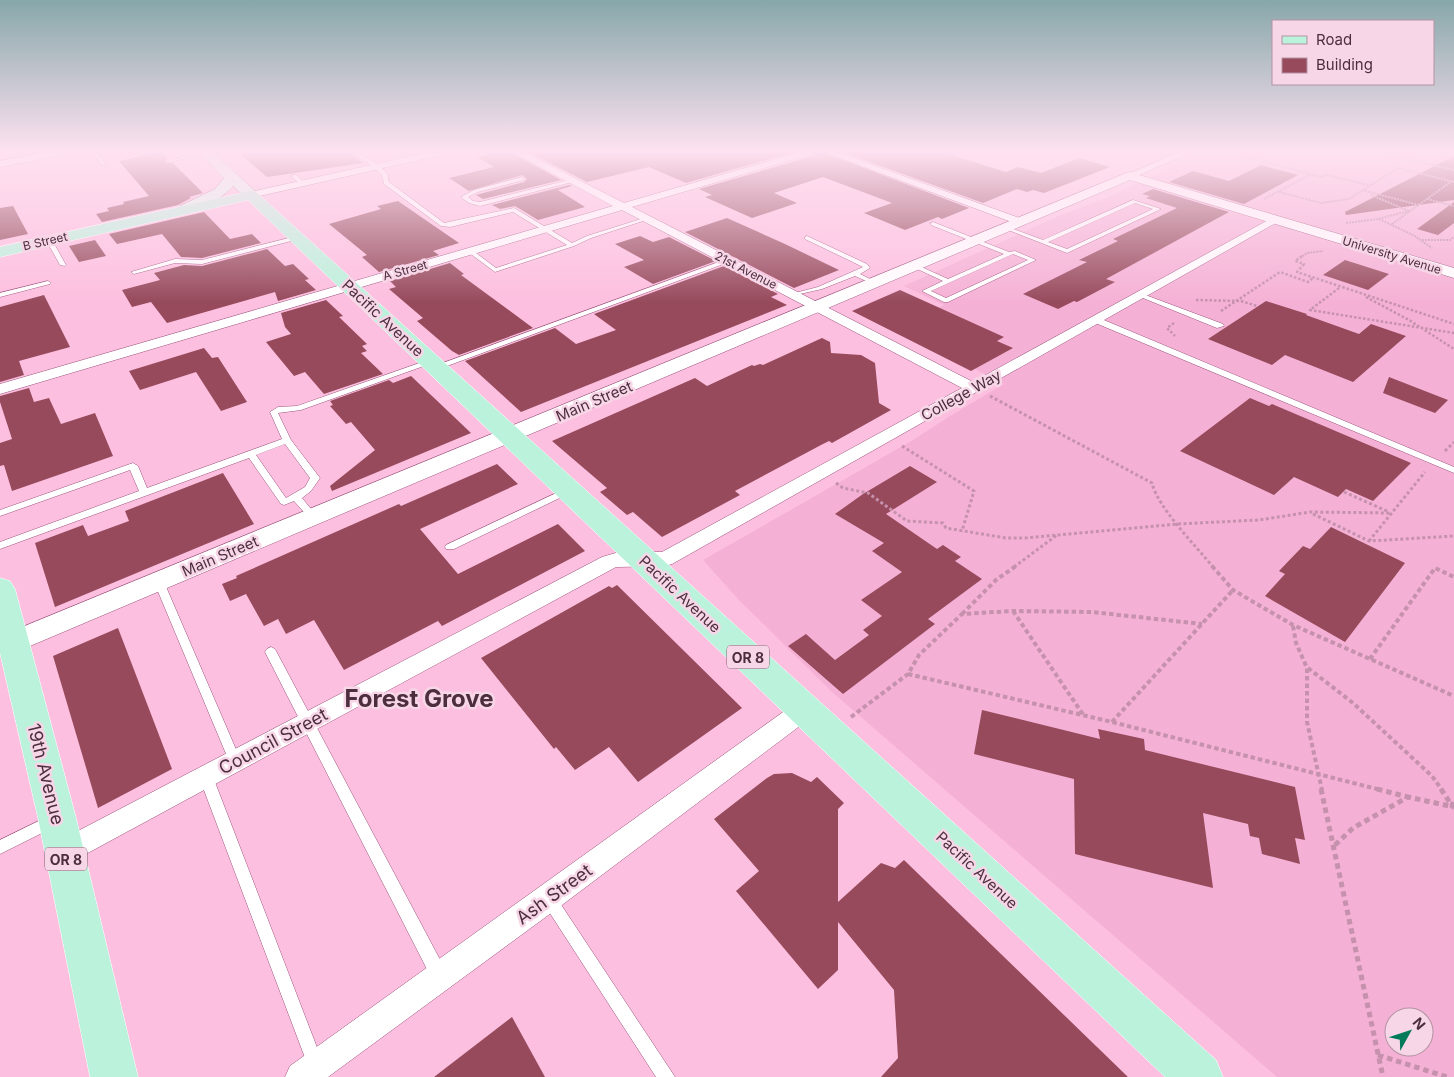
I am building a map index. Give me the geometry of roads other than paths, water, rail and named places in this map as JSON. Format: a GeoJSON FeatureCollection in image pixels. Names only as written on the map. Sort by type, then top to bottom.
{"type":"FeatureCollection","features":[{"type":"Feature","properties":{"kind":"main road"},"geometry":{"type":"LineString","coordinates":[[185,209],[199,202]]}},
{"type":"Feature","properties":{"kind":"main road","name":"B Street"},"geometry":{"type":"LineString","coordinates":[[0,252],[217,202]]}},
{"type":"Feature","properties":{"kind":"main road","name":"Pacific Avenue"},"geometry":{"type":"LineString","coordinates":[[259,202],[1199,1077]]}},
{"type":"Feature","properties":{"kind":"main road","name":"19th Avenue"},"geometry":{"type":"LineString","coordinates":[[0,589],[7,645],[60,835],[114,1077]]}},
{"type":"Feature","properties":{"kind":"street","name":"21st Avenue"},"geometry":{"type":"LineString","coordinates":[[614,202],[974,388]]}},
{"type":"Feature","properties":{"kind":"street","name":"A Street"},"geometry":{"type":"LineString","coordinates":[[0,389],[639,202]]}},
{"type":"Feature","properties":{"kind":"street"},"geometry":{"type":"LineString","coordinates":[[957,202],[1014,225]]}},
{"type":"Feature","properties":{"kind":"street","name":"Main Street"},"geometry":{"type":"LineString","coordinates":[[7,645],[1067,202]]}},
{"type":"Feature","properties":{"kind":"street","name":"University Avenue"},"geometry":{"type":"LineString","coordinates":[[1217,202],[1454,273]]}},
{"type":"Feature","properties":{"kind":"street","name":"College Way"},"geometry":{"type":"LineString","coordinates":[[644,560],[665,559],[1276,220]]}},
{"type":"Feature","properties":{"kind":"street","name":"Council Street"},"geometry":{"type":"LineString","coordinates":[[60,835],[206,777],[609,562],[619,559],[644,560]]}},
{"type":"Feature","properties":{"kind":"street","name":"Ash Street"},"geometry":{"type":"LineString","coordinates":[[309,1071],[805,709]]}},
{"type":"Feature","properties":{"kind":"lane"},"geometry":{"type":"LineString","coordinates":[[412,202],[443,225],[514,210],[572,245]]}},
{"type":"Feature","properties":{"kind":"lane"},"geometry":{"type":"LineString","coordinates":[[472,202],[480,204],[487,202]]}},
{"type":"Feature","properties":{"kind":"lane"},"geometry":{"type":"LineString","coordinates":[[1043,242],[1132,202]]}},
{"type":"Feature","properties":{"kind":"lane"},"geometry":{"type":"LineString","coordinates":[[1014,225],[1043,242],[1067,251],[1158,209],[1139,202]]}},
{"type":"Feature","properties":{"kind":"lane"},"geometry":{"type":"LineString","coordinates":[[470,251],[494,270],[572,245],[589,237],[646,218]]}},
{"type":"Feature","properties":{"kind":"lane"},"geometry":{"type":"LineString","coordinates":[[933,224],[1009,254]]}},
{"type":"Feature","properties":{"kind":"lane"},"geometry":{"type":"LineString","coordinates":[[134,272],[175,261],[202,262],[297,238]]}},
{"type":"Feature","properties":{"kind":"lane"},"geometry":{"type":"LineString","coordinates":[[793,295],[820,288],[866,268],[807,238]]}},
{"type":"Feature","properties":{"kind":"lane"},"geometry":{"type":"LineString","coordinates":[[49,240],[63,265]]}},
{"type":"Feature","properties":{"kind":"lane"},"geometry":{"type":"LineString","coordinates":[[1013,252],[1033,260],[946,301],[924,291],[1009,254],[1013,252]]}},
{"type":"Feature","properties":{"kind":"lane"},"geometry":{"type":"LineString","coordinates":[[250,454],[284,502],[308,489],[315,478],[287,440],[274,412],[278,409],[298,408],[433,365],[727,261]]}},
{"type":"Feature","properties":{"kind":"lane"},"geometry":{"type":"LineString","coordinates":[[914,266],[948,281]]}},
{"type":"Feature","properties":{"kind":"lane"},"geometry":{"type":"LineString","coordinates":[[855,274],[875,283]]}},
{"type":"Feature","properties":{"kind":"lane"},"geometry":{"type":"LineString","coordinates":[[0,295],[48,283]]}},
{"type":"Feature","properties":{"kind":"lane"},"geometry":{"type":"LineString","coordinates":[[1140,296],[1220,326]]}},
{"type":"Feature","properties":{"kind":"lane"},"geometry":{"type":"LineString","coordinates":[[1096,320],[1454,470]]}},
{"type":"Feature","properties":{"kind":"lane"},"geometry":{"type":"LineString","coordinates":[[0,546],[287,440]]}},
{"type":"Feature","properties":{"kind":"lane"},"geometry":{"type":"LineString","coordinates":[[0,513],[134,466],[144,492]]}},
{"type":"Feature","properties":{"kind":"lane"},"geometry":{"type":"LineString","coordinates":[[450,547],[568,490]]}},
{"type":"Feature","properties":{"kind":"lane"},"geometry":{"type":"LineString","coordinates":[[296,497],[313,518]]}},
{"type":"Feature","properties":{"kind":"lane"},"geometry":{"type":"LineString","coordinates":[[159,582],[235,761]]}},
{"type":"Feature","properties":{"kind":"lane"},"geometry":{"type":"LineString","coordinates":[[272,652],[439,976]]}},
{"type":"Feature","properties":{"kind":"lane"},"geometry":{"type":"LineString","coordinates":[[206,777],[309,1071]]}},
{"type":"Feature","properties":{"kind":"lane"},"geometry":{"type":"LineString","coordinates":[[0,847],[60,835]]}},
{"type":"Feature","properties":{"kind":"lane"},"geometry":{"type":"LineString","coordinates":[[548,898],[666,1077]]}},
{"type":"Feature","properties":{"kind":"district","name":"Forest Grove"},"geometry":{"type":"Point","coordinates":[419,698]}}]}
